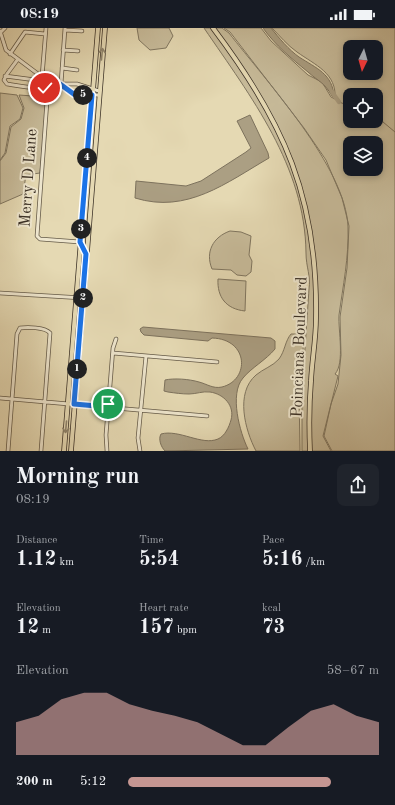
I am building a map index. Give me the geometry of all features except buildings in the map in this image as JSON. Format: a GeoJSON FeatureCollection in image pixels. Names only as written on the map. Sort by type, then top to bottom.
{"type":"FeatureCollection","features":[{"type":"Feature","properties":{"kind":"main road"},"geometry":{"type":"LineString","coordinates":[[64,451],[98,28]]}},
{"type":"Feature","properties":{"kind":"main road"},"geometry":{"type":"LineString","coordinates":[[71,451],[104,28]]}},
{"type":"Feature","properties":{"kind":"main road","name":"Poinciana Boulevard"},"geometry":{"type":"LineString","coordinates":[[213,28],[242,68],[274,121],[289,154],[302,192],[309,222],[316,281],[316,320],[309,427],[310,451]]}},
{"type":"Feature","properties":{"kind":"main road"},"geometry":{"type":"LineString","coordinates":[[80,242],[86,254]]}},
{"type":"Feature","properties":{"kind":"street"},"geometry":{"type":"LineString","coordinates":[[5,28],[0,31],[4,47],[10,54],[42,77],[60,84],[75,95],[92,95],[99,93]]}},
{"type":"Feature","properties":{"kind":"street"},"geometry":{"type":"LineString","coordinates":[[42,77],[46,28]]}},
{"type":"Feature","properties":{"kind":"street"},"geometry":{"type":"LineString","coordinates":[[60,84],[65,29],[82,31]]}},
{"type":"Feature","properties":{"kind":"street"},"geometry":{"type":"LineString","coordinates":[[10,54],[25,32],[45,34]]}},
{"type":"Feature","properties":{"kind":"street"},"geometry":{"type":"LineString","coordinates":[[63,50],[78,51]]}},
{"type":"Feature","properties":{"kind":"street"},"geometry":{"type":"LineString","coordinates":[[18,59],[5,76],[4,80],[7,84],[45,88],[56,87],[60,84],[73,84],[99,93]]}},
{"type":"Feature","properties":{"kind":"street"},"geometry":{"type":"LineString","coordinates":[[62,68],[77,70]]}},
{"type":"Feature","properties":{"kind":"street"},"geometry":{"type":"LineString","coordinates":[[5,76],[43,81],[49,80]]}},
{"type":"Feature","properties":{"kind":"street"},"geometry":{"type":"LineString","coordinates":[[71,91],[73,84]]}},
{"type":"Feature","properties":{"kind":"street","name":"Merry D Lane"},"geometry":{"type":"LineString","coordinates":[[47,101],[37,236],[40,239],[80,242]]}},
{"type":"Feature","properties":{"kind":"street"},"geometry":{"type":"LineString","coordinates":[[0,293],[83,298]]}},
{"type":"Feature","properties":{"kind":"street"},"geometry":{"type":"LineString","coordinates":[[8,451],[17,334],[20,328],[45,330],[50,333],[41,451]]}},
{"type":"Feature","properties":{"kind":"street"},"geometry":{"type":"LineString","coordinates":[[107,451],[106,435],[108,407],[113,353],[116,339]]}},
{"type":"Feature","properties":{"kind":"street"},"geometry":{"type":"LineString","coordinates":[[113,353],[217,362]]}},
{"type":"Feature","properties":{"kind":"street"},"geometry":{"type":"LineString","coordinates":[[140,451],[138,438],[146,356]]}},
{"type":"Feature","properties":{"kind":"street"},"geometry":{"type":"LineString","coordinates":[[0,398],[207,416]]}},
{"type":"Feature","properties":{"kind":"shaded area"},"geometry":{"type":"Polygon","coordinates":[[[137,28],[169,28],[173,36],[166,48],[150,50],[139,40],[137,28]]]}},
{"type":"Feature","properties":{"kind":"shaded area"},"geometry":{"type":"Polygon","coordinates":[[[204,28],[222,28],[229,33],[263,75],[302,126],[319,152],[334,178],[344,203],[348,227],[348,249],[339,315],[340,362],[335,374],[338,376],[323,436],[331,451],[302,451],[302,393],[309,280],[303,221],[296,191],[286,162],[257,107],[204,28]]]}},
{"type":"Feature","properties":{"kind":"shaded area"},"geometry":{"type":"Polygon","coordinates":[[[224,28],[261,28],[271,41],[308,75],[322,82],[331,97],[335,99],[335,90],[329,76],[297,52],[272,28],[395,28],[395,451],[332,451],[324,436],[331,404],[338,384],[341,355],[340,317],[347,268],[349,226],[342,198],[326,160],[304,128],[230,32],[224,28]]]}},
{"type":"Feature","properties":{"kind":"shaded area"},"geometry":{"type":"Polygon","coordinates":[[[263,28],[271,28],[284,44],[295,54],[322,72],[327,77],[333,89],[334,97],[324,85],[278,46],[263,28]]]}},
{"type":"Feature","properties":{"kind":"shaded area"},"geometry":{"type":"Polygon","coordinates":[[[0,93],[17,95],[23,108],[20,119],[10,126],[5,153],[0,160],[0,93]]]}},
{"type":"Feature","properties":{"kind":"shaded area"},"geometry":{"type":"Polygon","coordinates":[[[19,95],[47,97],[40,173],[26,175],[23,194],[0,204],[0,161],[6,153],[11,127],[21,119],[24,108],[19,95]]]}},
{"type":"Feature","properties":{"kind":"shaded area"},"geometry":{"type":"Polygon","coordinates":[[[250,115],[269,158],[221,186],[189,199],[172,202],[154,202],[135,198],[136,181],[186,186],[201,181],[246,152],[251,148],[237,121],[250,115]]]}},
{"type":"Feature","properties":{"kind":"shaded area"},"geometry":{"type":"Polygon","coordinates":[[[230,231],[241,232],[251,236],[249,255],[252,261],[251,272],[246,276],[237,275],[231,270],[212,269],[209,257],[212,246],[219,237],[230,231]]]}},
{"type":"Feature","properties":{"kind":"shaded area"},"geometry":{"type":"Polygon","coordinates":[[[218,279],[246,281],[245,311],[233,308],[224,301],[219,291],[218,279]]]}},
{"type":"Feature","properties":{"kind":"shaded area"},"geometry":{"type":"Polygon","coordinates":[[[303,321],[304,339],[299,392],[300,451],[256,451],[248,433],[244,412],[246,392],[256,375],[274,364],[279,359],[291,334],[302,334],[303,321]]]}},
{"type":"Feature","properties":{"kind":"shaded area"},"geometry":{"type":"Polygon","coordinates":[[[143,327],[271,338],[275,341],[275,349],[246,374],[239,385],[236,403],[237,414],[248,449],[165,451],[160,441],[161,434],[168,433],[212,441],[223,436],[230,423],[232,415],[230,406],[220,395],[207,392],[186,394],[164,391],[165,380],[186,380],[199,382],[213,387],[222,387],[231,383],[237,377],[241,369],[241,360],[239,352],[233,345],[224,340],[212,338],[208,341],[144,335],[140,329],[143,327]]]}},
{"type":"Feature","properties":{"kind":"waterway"},"geometry":{"type":"LineString","coordinates":[[332,92],[339,102]]}},
{"type":"Feature","properties":{"kind":"waterway"},"geometry":{"type":"LineString","coordinates":[[339,102],[343,103]]}},
{"type":"Feature","properties":{"kind":"waterway"},"geometry":{"type":"LineString","coordinates":[[383,122],[395,132]]}},
{"type":"Feature","properties":{"kind":"route"},"geometry":{"type":"LineString","coordinates":[[45,88],[56,87],[61,84],[75,95],[92,95],[80,242],[84,246],[86,254],[74,404],[108,407],[108,404]]}}]}
